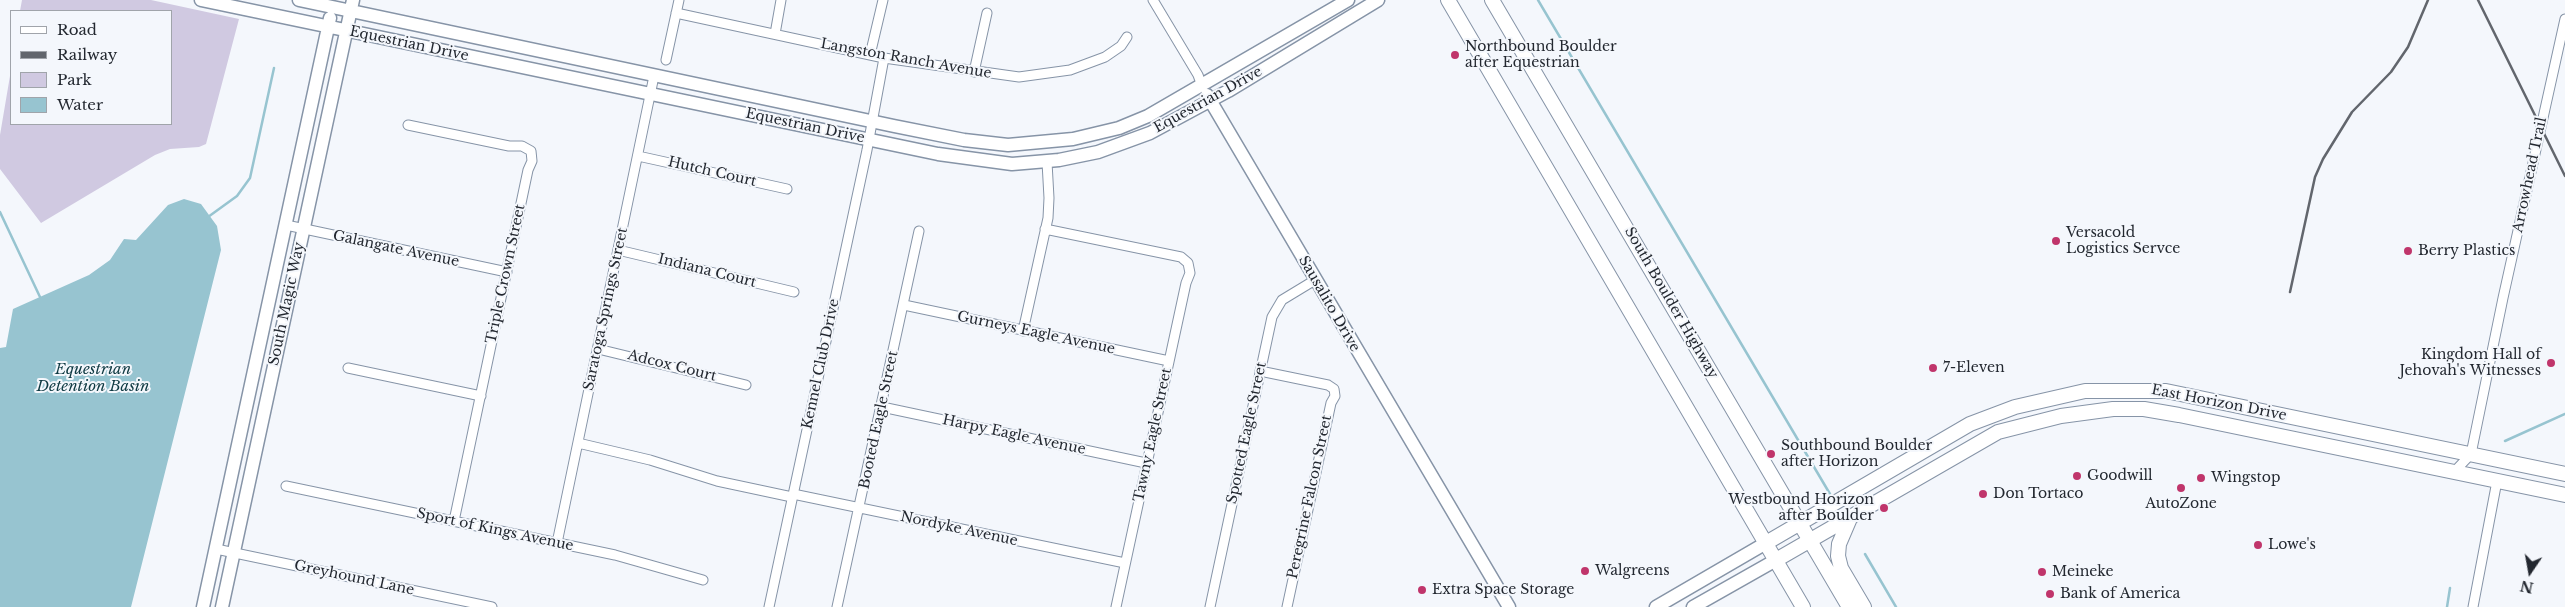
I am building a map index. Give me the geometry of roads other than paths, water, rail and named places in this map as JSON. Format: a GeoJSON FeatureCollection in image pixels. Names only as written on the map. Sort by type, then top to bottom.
{"type":"FeatureCollection","features":[{"type":"Feature","properties":{"kind":"main road"},"geometry":{"type":"LineString","coordinates":[[1448,0],[1803,607]]}},
{"type":"Feature","properties":{"kind":"main road","name":"South Boulder Highway"},"geometry":{"type":"LineString","coordinates":[[1492,0],[1849,607]]}},
{"type":"Feature","properties":{"kind":"main road"},"geometry":{"type":"LineString","coordinates":[[2164,412],[2166,390]]}},
{"type":"Feature","properties":{"kind":"main road","name":"East Horizon Drive"},"geometry":{"type":"LineString","coordinates":[[1766,543],[1970,424],[1999,413],[2057,396],[2085,391],[2166,390],[2565,474]]}},
{"type":"Feature","properties":{"kind":"main road","name":"East Horizon Drive"},"geometry":{"type":"LineString","coordinates":[[1776,560],[1998,432],[2085,412],[2121,409],[2164,412],[2565,495]]}},
{"type":"Feature","properties":{"kind":"main road"},"geometry":{"type":"LineString","coordinates":[[1998,432],[1999,413]]}},
{"type":"Feature","properties":{"kind":"main road"},"geometry":{"type":"LineString","coordinates":[[2281,436],[2286,415]]}},
{"type":"Feature","properties":{"kind":"main road"},"geometry":{"type":"LineString","coordinates":[[2497,481],[2511,478],[2565,488]]}},
{"type":"Feature","properties":{"kind":"main road"},"geometry":{"type":"LineString","coordinates":[[1851,516],[1839,544],[1838,556],[1841,568],[1864,607]]}},
{"type":"Feature","properties":{"kind":"street","name":"Equestrian Drive"},"geometry":{"type":"LineString","coordinates":[[201,0],[222,2],[868,140],[978,161],[1012,164],[1046,162],[1098,152],[1124,144],[1177,120],[1378,0]]}},
{"type":"Feature","properties":{"kind":"street","name":"Equestrian Drive"},"geometry":{"type":"LineString","coordinates":[[299,0],[351,6],[654,76],[989,144],[1040,143],[1073,139],[1119,128],[1148,116],[1202,86],[1348,0]]}},
{"type":"Feature","properties":{"kind":"street"},"geometry":{"type":"LineString","coordinates":[[666,60],[679,0]]}},
{"type":"Feature","properties":{"kind":"street"},"geometry":{"type":"LineString","coordinates":[[775,34],[782,0]]}},
{"type":"Feature","properties":{"kind":"street"},"geometry":{"type":"LineString","coordinates":[[870,55],[883,0]]}},
{"type":"Feature","properties":{"kind":"street","name":"Sausalito Drive"},"geometry":{"type":"LineString","coordinates":[[1153,0],[1198,75],[1210,101],[1509,607]]}},
{"type":"Feature","properties":{"kind":"street","name":"South Magic Way"},"geometry":{"type":"LineString","coordinates":[[203,607],[332,4]]}},
{"type":"Feature","properties":{"kind":"street","name":"South Magic Way"},"geometry":{"type":"LineString","coordinates":[[222,607],[351,6]]}},
{"type":"Feature","properties":{"kind":"street","name":"Langston Ranch Avenue"},"geometry":{"type":"LineString","coordinates":[[676,13],[884,58],[1019,77],[1070,70],[1105,57],[1121,46],[1127,37]]}},
{"type":"Feature","properties":{"kind":"street"},"geometry":{"type":"LineString","coordinates":[[974,72],[987,13]]}},
{"type":"Feature","properties":{"kind":"street","name":"Arrowhead Trail"},"geometry":{"type":"LineString","coordinates":[[2471,454],[2503,298],[2565,19]]}},
{"type":"Feature","properties":{"kind":"street","name":"Kennel Club Drive"},"geometry":{"type":"LineString","coordinates":[[769,607],[884,58]]}},
{"type":"Feature","properties":{"kind":"street","name":"Saratoga Springs Street"},"geometry":{"type":"LineString","coordinates":[[557,543],[654,76]]}},
{"type":"Feature","properties":{"kind":"street","name":"Triple Crown Street"},"geometry":{"type":"LineString","coordinates":[[408,125],[509,146],[522,146],[531,151],[532,161],[528,170],[454,521]]}},
{"type":"Feature","properties":{"kind":"street","name":"Hutch Court"},"geometry":{"type":"LineString","coordinates":[[638,156],[787,189]]}},
{"type":"Feature","properties":{"kind":"street"},"geometry":{"type":"LineString","coordinates":[[1023,331],[1045,229],[1049,198],[1046,162]]}},
{"type":"Feature","properties":{"kind":"street","name":"Galangate Avenue"},"geometry":{"type":"LineString","coordinates":[[286,225],[507,272]]}},
{"type":"Feature","properties":{"kind":"street","name":"Tawny Eagle Street"},"geometry":{"type":"LineString","coordinates":[[1045,229],[1181,257],[1188,263],[1190,273],[1186,283],[1146,463],[1116,607]]}},
{"type":"Feature","properties":{"kind":"street","name":"Booted Eagle Street"},"geometry":{"type":"LineString","coordinates":[[837,607],[837,598],[842,588],[920,231]]}},
{"type":"Feature","properties":{"kind":"street","name":"Indiana Court"},"geometry":{"type":"LineString","coordinates":[[618,250],[794,292]]}},
{"type":"Feature","properties":{"kind":"street","name":"Spotted Eagle Street"},"geometry":{"type":"LineString","coordinates":[[1210,607],[1260,371],[1276,308],[1290,294],[1315,280]]}},
{"type":"Feature","properties":{"kind":"street","name":"Gurneys Eagle Avenue"},"geometry":{"type":"LineString","coordinates":[[904,305],[1169,361]]}},
{"type":"Feature","properties":{"kind":"street","name":"Adcox Court"},"geometry":{"type":"LineString","coordinates":[[598,349],[746,385]]}},
{"type":"Feature","properties":{"kind":"street"},"geometry":{"type":"LineString","coordinates":[[348,368],[481,396]]}},
{"type":"Feature","properties":{"kind":"street","name":"Peregrine Falcon Street"},"geometry":{"type":"LineString","coordinates":[[1260,371],[1328,385],[1334,389],[1335,396],[1330,403],[1286,607]]}},
{"type":"Feature","properties":{"kind":"street","name":"Harpy Eagle Avenue"},"geometry":{"type":"LineString","coordinates":[[882,407],[1146,463]]}},
{"type":"Feature","properties":{"kind":"street","name":"Nordyke Avenue"},"geometry":{"type":"LineString","coordinates":[[578,443],[650,460],[717,481],[860,508],[1126,564]]}},
{"type":"Feature","properties":{"kind":"street"},"geometry":{"type":"LineString","coordinates":[[2454,472],[2471,454]]}},
{"type":"Feature","properties":{"kind":"street"},"geometry":{"type":"LineString","coordinates":[[2473,607],[2497,481]]}},
{"type":"Feature","properties":{"kind":"street","name":"Sport of Kings Avenue"},"geometry":{"type":"LineString","coordinates":[[286,486],[614,555],[703,580]]}},
{"type":"Feature","properties":{"kind":"street"},"geometry":{"type":"LineString","coordinates":[[1656,607],[1766,543]]}},
{"type":"Feature","properties":{"kind":"street","name":"Greyhound Lane"},"geometry":{"type":"LineString","coordinates":[[216,549],[492,607]]}},
{"type":"Feature","properties":{"kind":"street"},"geometry":{"type":"LineString","coordinates":[[1694,607],[1776,560]]}},
{"type":"Feature","properties":{"kind":"water","name":"Equestrian Detention Basin"},"geometry":{"type":"Polygon","coordinates":[[[184,199],[201,204],[217,226],[221,250],[131,607],[0,607],[0,348],[6,347],[13,309],[89,275],[110,260],[124,239],[136,240],[168,205],[184,199]]]}},
{"type":"Feature","properties":{"kind":"waterway"},"geometry":{"type":"LineString","coordinates":[[1538,0],[1830,494]]}},
{"type":"Feature","properties":{"kind":"waterway"},"geometry":{"type":"LineString","coordinates":[[208,217],[237,196],[250,178],[274,68]]}},
{"type":"Feature","properties":{"kind":"waterway"},"geometry":{"type":"LineString","coordinates":[[0,212],[40,297]]}},
{"type":"Feature","properties":{"kind":"waterway"},"geometry":{"type":"LineString","coordinates":[[2505,441],[2565,414]]}},
{"type":"Feature","properties":{"kind":"waterway"},"geometry":{"type":"LineString","coordinates":[[1865,554],[1896,607]]}},
{"type":"Feature","properties":{"kind":"waterway"},"geometry":{"type":"LineString","coordinates":[[2447,607],[2450,588]]}},
{"type":"Feature","properties":{"kind":"railway"},"geometry":{"type":"LineString","coordinates":[[2290,292],[2315,177],[2323,159],[2352,112],[2391,72],[2408,47],[2428,0]]}},
{"type":"Feature","properties":{"kind":"railway"},"geometry":{"type":"LineString","coordinates":[[2478,0],[2565,176]]}},
{"type":"Feature","properties":{"kind":"place","name":"Northbound Boulder after Equestrian"},"geometry":{"type":"Point","coordinates":[1455,55]}},
{"type":"Feature","properties":{"kind":"place","name":"Versacold Logistics Servce"},"geometry":{"type":"Point","coordinates":[2056,241]}},
{"type":"Feature","properties":{"kind":"place","name":"Berry Plastics"},"geometry":{"type":"Point","coordinates":[2408,251]}},
{"type":"Feature","properties":{"kind":"place","name":"Kingdom Hall of Jehovah's Witnesses"},"geometry":{"type":"Point","coordinates":[2551,363]}},
{"type":"Feature","properties":{"kind":"place","name":"7-Eleven"},"geometry":{"type":"Point","coordinates":[1933,368]}},
{"type":"Feature","properties":{"kind":"place","name":"Southbound Boulder after Horizon"},"geometry":{"type":"Point","coordinates":[1771,454]}},
{"type":"Feature","properties":{"kind":"place","name":"Goodwill"},"geometry":{"type":"Point","coordinates":[2077,476]}},
{"type":"Feature","properties":{"kind":"place","name":"Wingstop"},"geometry":{"type":"Point","coordinates":[2201,478]}},
{"type":"Feature","properties":{"kind":"place","name":"AutoZone"},"geometry":{"type":"Point","coordinates":[2181,488]}},
{"type":"Feature","properties":{"kind":"place","name":"Don Tortaco"},"geometry":{"type":"Point","coordinates":[1983,494]}},
{"type":"Feature","properties":{"kind":"place","name":"Westbound Horizon after Boulder"},"geometry":{"type":"Point","coordinates":[1884,508]}},
{"type":"Feature","properties":{"kind":"place","name":"Lowe's"},"geometry":{"type":"Point","coordinates":[2258,545]}},
{"type":"Feature","properties":{"kind":"place","name":"Walgreens"},"geometry":{"type":"Point","coordinates":[1585,571]}},
{"type":"Feature","properties":{"kind":"place","name":"Meineke"},"geometry":{"type":"Point","coordinates":[2042,572]}},
{"type":"Feature","properties":{"kind":"place","name":"Extra Space Storage"},"geometry":{"type":"Point","coordinates":[1422,590]}},
{"type":"Feature","properties":{"kind":"place","name":"Bank of America"},"geometry":{"type":"Point","coordinates":[2050,594]}}]}
